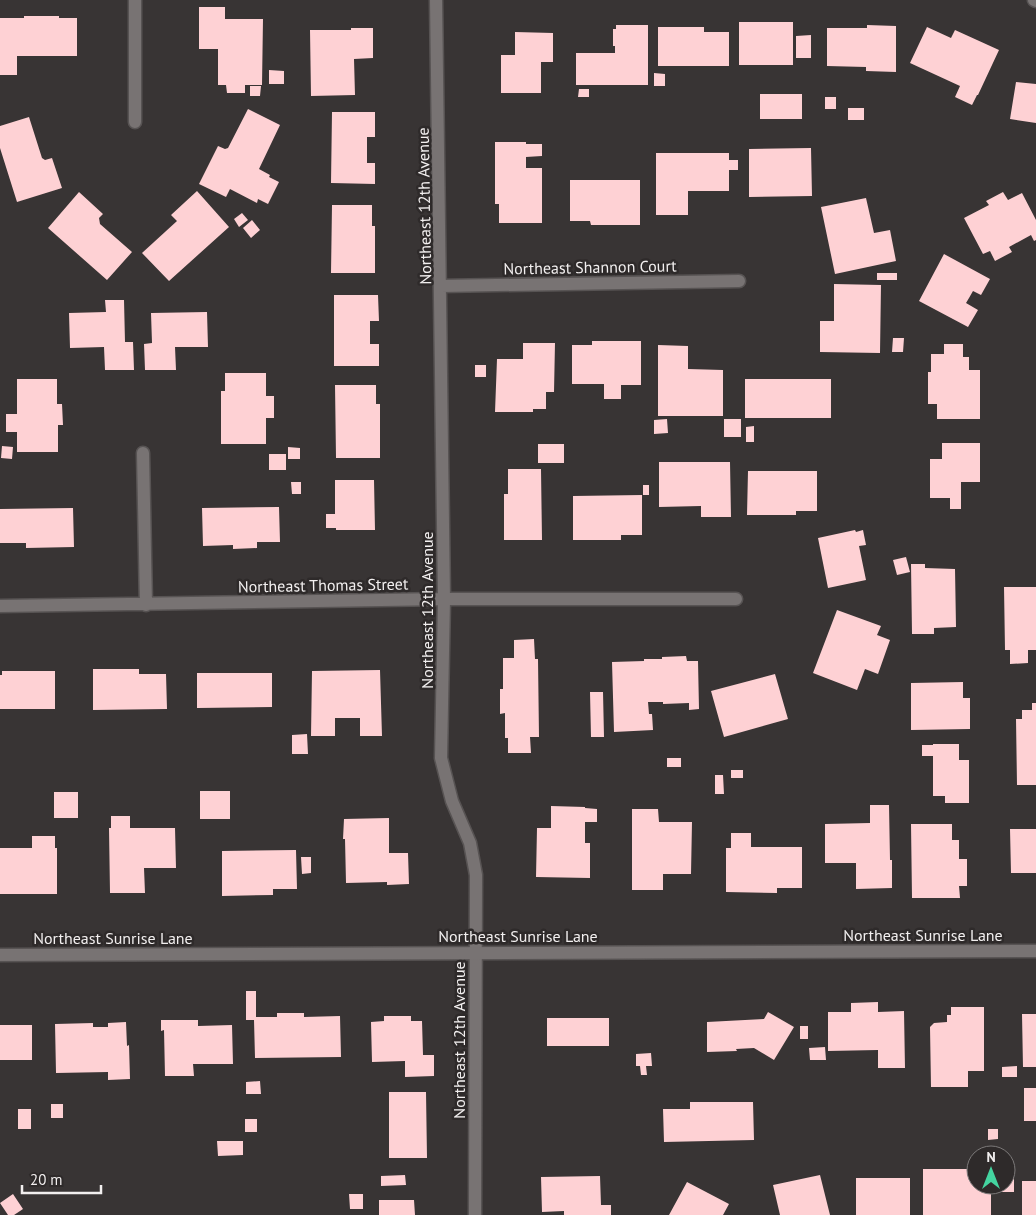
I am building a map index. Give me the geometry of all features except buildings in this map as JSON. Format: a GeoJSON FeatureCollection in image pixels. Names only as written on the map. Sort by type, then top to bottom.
{"type":"FeatureCollection","features":[{"type":"Feature","properties":{"kind":"street"},"geometry":{"type":"LineString","coordinates":[[135,0],[135,122]]}},
{"type":"Feature","properties":{"kind":"street","name":"Northeast 12th Avenue"},"geometry":{"type":"LineString","coordinates":[[436,0],[444,599],[441,758],[452,801],[470,843],[476,875],[475,1215]]}},
{"type":"Feature","properties":{"kind":"street","name":"Northeast Shannon Court"},"geometry":{"type":"LineString","coordinates":[[441,286],[739,281]]}},
{"type":"Feature","properties":{"kind":"street"},"geometry":{"type":"LineString","coordinates":[[143,453],[146,605]]}},
{"type":"Feature","properties":{"kind":"street","name":"Northeast Thomas Street"},"geometry":{"type":"LineString","coordinates":[[0,606],[444,599],[736,599]]}},
{"type":"Feature","properties":{"kind":"street","name":"Northeast Sunrise Lane"},"geometry":{"type":"LineString","coordinates":[[0,955],[1036,951]]}}]}
